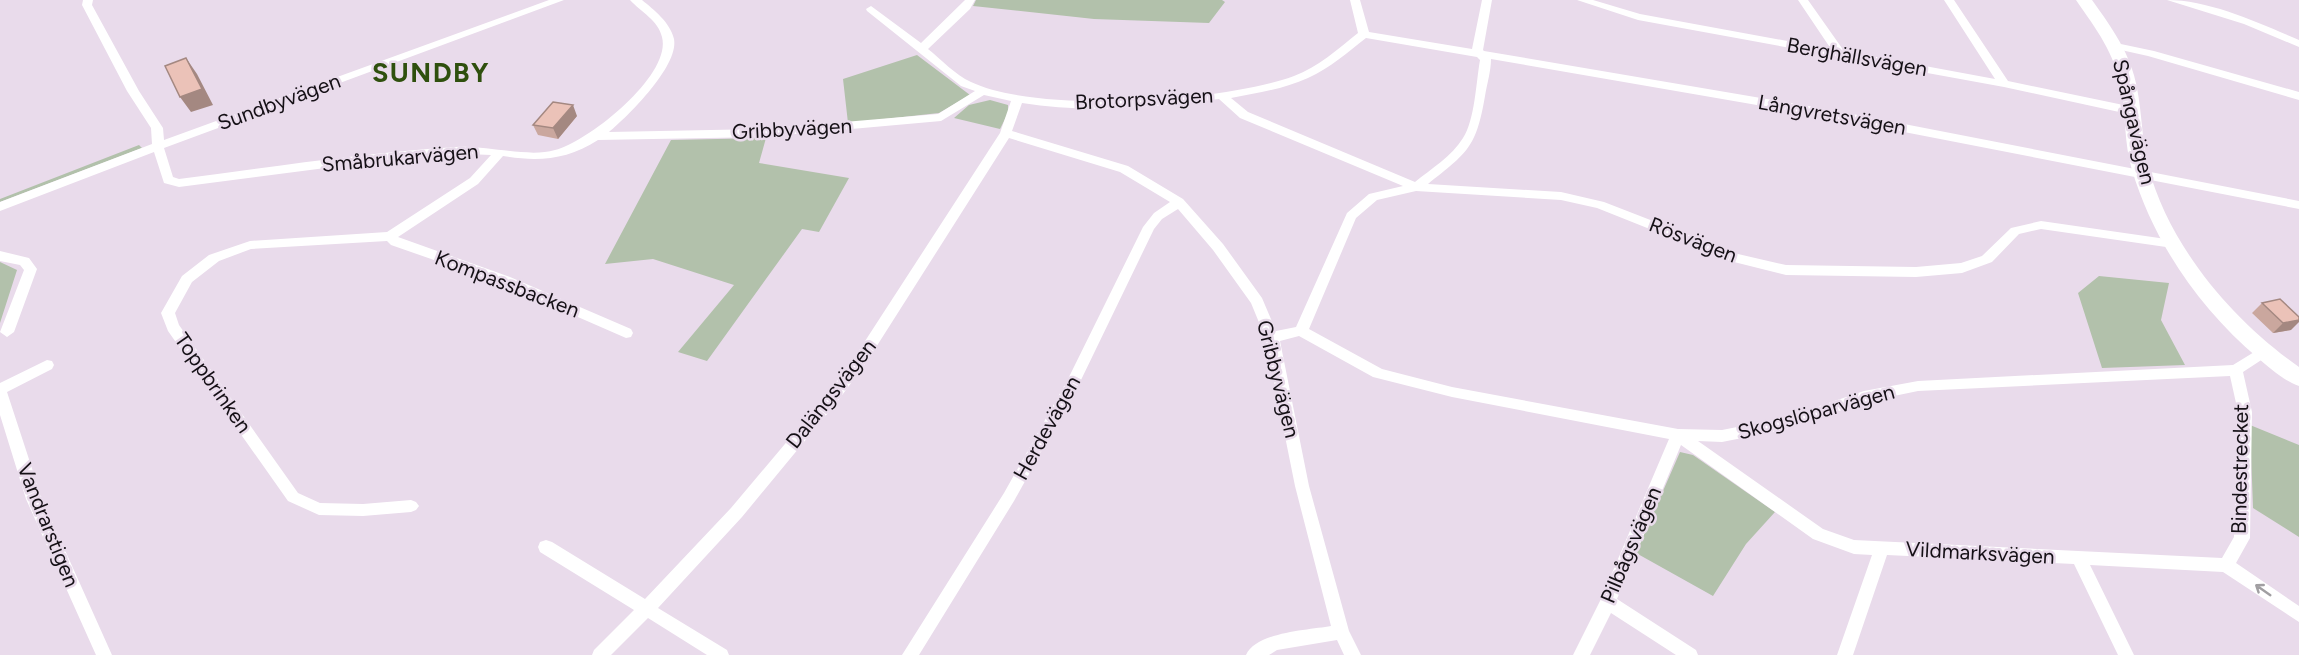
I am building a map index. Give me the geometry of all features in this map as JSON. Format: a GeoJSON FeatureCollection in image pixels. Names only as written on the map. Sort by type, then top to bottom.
{"type":"FeatureCollection","features":[{"type":"Feature","properties":{"kind":"street"},"geometry":{"type":"LineString","coordinates":[[88,0],[87,5],[133,91],[157,128],[158,146]]}},
{"type":"Feature","properties":{"kind":"street","name":"Sundbyvägen"},"geometry":{"type":"LineString","coordinates":[[0,207],[158,146],[559,0]]}},
{"type":"Feature","properties":{"kind":"street","name":"Småbrukarvägen"},"geometry":{"type":"LineString","coordinates":[[158,146],[168,180],[179,183],[397,155],[472,150],[520,155],[553,155],[597,136],[628,109],[656,75],[669,46],[664,26],[636,0]]}},
{"type":"Feature","properties":{"kind":"street"},"geometry":{"type":"LineString","coordinates":[[922,48],[966,7],[970,0]]}},
{"type":"Feature","properties":{"kind":"street"},"geometry":{"type":"LineString","coordinates":[[1355,0],[1364,34]]}},
{"type":"Feature","properties":{"kind":"street"},"geometry":{"type":"LineString","coordinates":[[1272,337],[1301,331],[1351,216],[1373,197],[1416,187],[1456,155],[1469,140],[1474,126],[1486,60],[1477,50],[1487,0]]}},
{"type":"Feature","properties":{"kind":"street","name":"Berghällsvägen"},"geometry":{"type":"LineString","coordinates":[[1582,0],[1638,17],[2004,84],[2133,111]]}},
{"type":"Feature","properties":{"kind":"street"},"geometry":{"type":"LineString","coordinates":[[1803,0],[1840,54]]}},
{"type":"Feature","properties":{"kind":"street"},"geometry":{"type":"LineString","coordinates":[[1949,0],[2004,84]]}},
{"type":"Feature","properties":{"kind":"street","name":"Spångavägen"},"geometry":{"type":"LineString","coordinates":[[2084,0],[2116,46],[2126,73],[2142,174],[2158,214],[2174,243],[2201,288],[2237,329],[2299,378]]}},
{"type":"Feature","properties":{"kind":"street"},"geometry":{"type":"LineString","coordinates":[[2172,0],[2248,22],[2299,44]]}},
{"type":"Feature","properties":{"kind":"street"},"geometry":{"type":"LineString","coordinates":[[871,9],[965,84],[980,93]]}},
{"type":"Feature","properties":{"kind":"street","name":"Långvretsvägen"},"geometry":{"type":"LineString","coordinates":[[1364,34],[1832,114],[2299,205]]}},
{"type":"Feature","properties":{"kind":"street","name":"Brotorpsvägen"},"geometry":{"type":"LineString","coordinates":[[980,93],[1017,101],[1053,104],[1167,102],[1254,91],[1298,79],[1333,58],[1364,34]]}},
{"type":"Feature","properties":{"kind":"street"},"geometry":{"type":"LineString","coordinates":[[2116,46],[2150,53],[2299,96]]}},
{"type":"Feature","properties":{"kind":"street","name":"Gribbyvägen"},"geometry":{"type":"LineString","coordinates":[[597,136],[762,133],[941,117],[980,93]]}},
{"type":"Feature","properties":{"kind":"street","name":"Rösvägen"},"geometry":{"type":"LineString","coordinates":[[1221,95],[1244,115],[1416,187],[1561,196],[1628,215],[1735,258],[1786,270],[1916,272],[1962,268],[1987,259],[2015,231],[2041,225],[2174,243]]}},
{"type":"Feature","properties":{"kind":"street","name":"Dalängsvägen"},"geometry":{"type":"LineString","coordinates":[[600,655],[647,609],[751,495],[838,391],[1006,134],[1017,101]]}},
{"type":"Feature","properties":{"kind":"street","name":"Gribbyvägen"},"geometry":{"type":"LineString","coordinates":[[1006,134],[1124,169],[1179,202],[1218,247],[1257,301],[1272,337],[1302,486],[1341,632],[1353,655]]}},
{"type":"Feature","properties":{"kind":"street","name":"Toppbrinken"},"geometry":{"type":"LineString","coordinates":[[411,506],[363,510],[319,509],[293,497],[172,327],[168,313],[187,279],[214,258],[250,244],[390,236],[474,181],[500,152]]}},
{"type":"Feature","properties":{"kind":"street","name":"Herdevägen"},"geometry":{"type":"LineString","coordinates":[[910,655],[1015,487],[1074,380],[1149,226],[1158,216],[1179,202]]}},
{"type":"Feature","properties":{"kind":"street","name":"Kompassbacken"},"geometry":{"type":"LineString","coordinates":[[390,236],[395,242],[505,280],[626,333]]}},
{"type":"Feature","properties":{"kind":"street"},"geometry":{"type":"LineString","coordinates":[[0,256],[24,261],[32,269],[8,332]]}},
{"type":"Feature","properties":{"kind":"street","name":"Skogslöparvägen"},"geometry":{"type":"LineString","coordinates":[[1301,331],[1378,373],[1452,392],[1678,435],[1722,436],[1787,423],[1864,397],[1918,386],[2236,370]]}},
{"type":"Feature","properties":{"kind":"street"},"geometry":{"type":"LineString","coordinates":[[2236,370],[2264,351]]}},
{"type":"Feature","properties":{"kind":"street"},"geometry":{"type":"LineString","coordinates":[[0,390],[47,365]]}},
{"type":"Feature","properties":{"kind":"street","name":"Bindestrecket"},"geometry":{"type":"LineString","coordinates":[[2226,565],[2242,538],[2245,412],[2236,370]]}},
{"type":"Feature","properties":{"kind":"street","name":"Vandrarstigen"},"geometry":{"type":"LineString","coordinates":[[0,390],[34,499],[104,655]]}},
{"type":"Feature","properties":{"kind":"street","name":"Vildmarksvägen"},"geometry":{"type":"LineString","coordinates":[[1678,435],[1818,534],[1854,547],[2226,565]]}},
{"type":"Feature","properties":{"kind":"street","name":"Pilbågsvägen"},"geometry":{"type":"LineString","coordinates":[[1581,655],[1608,602],[1678,435]]}},
{"type":"Feature","properties":{"kind":"street"},"geometry":{"type":"LineString","coordinates":[[546,547],[721,655]]}},
{"type":"Feature","properties":{"kind":"street"},"geometry":{"type":"LineString","coordinates":[[1845,655],[1882,548]]}},
{"type":"Feature","properties":{"kind":"street"},"geometry":{"type":"LineString","coordinates":[[2079,558],[2126,655]]}},
{"type":"Feature","properties":{"kind":"street"},"geometry":{"type":"LineString","coordinates":[[2226,565],[2299,615]]}},
{"type":"Feature","properties":{"kind":"street"},"geometry":{"type":"LineString","coordinates":[[1608,602],[1690,655]]}},
{"type":"Feature","properties":{"kind":"street"},"geometry":{"type":"LineString","coordinates":[[1254,655],[1274,643],[1341,632]]}},
{"type":"Feature","properties":{"kind":"green space"},"geometry":{"type":"Polygon","coordinates":[[[976,0],[1222,0],[1225,2],[1209,23],[1094,19],[973,6],[976,0]]]}},
{"type":"Feature","properties":{"kind":"green space"},"geometry":{"type":"Polygon","coordinates":[[[917,55],[970,95],[939,113],[848,123],[843,79],[917,55]]]}},
{"type":"Feature","properties":{"kind":"green space"},"geometry":{"type":"Polygon","coordinates":[[[990,100],[1008,105],[1008,113],[1000,129],[954,118],[969,105],[990,100]]]}},
{"type":"Feature","properties":{"kind":"green space"},"geometry":{"type":"Polygon","coordinates":[[[766,138],[759,163],[849,178],[819,232],[802,229],[707,361],[678,352],[734,285],[653,259],[605,264],[671,140],[766,138]]]}},
{"type":"Feature","properties":{"kind":"green space"},"geometry":{"type":"Polygon","coordinates":[[[139,145],[142,148],[0,202],[0,199],[139,145]]]}},
{"type":"Feature","properties":{"kind":"green space"},"geometry":{"type":"Polygon","coordinates":[[[0,262],[17,270],[0,323],[0,262]]]}},
{"type":"Feature","properties":{"kind":"green space"},"geometry":{"type":"Polygon","coordinates":[[[2099,276],[2169,283],[2161,320],[2185,365],[2102,368],[2078,293],[2099,276]]]}},
{"type":"Feature","properties":{"kind":"green space"},"geometry":{"type":"Polygon","coordinates":[[[2250,425],[2299,445],[2299,537],[2253,508],[2250,425]]]}},
{"type":"Feature","properties":{"kind":"green space"},"geometry":{"type":"Polygon","coordinates":[[[1680,452],[1693,455],[1775,512],[1746,544],[1713,596],[1636,553],[1680,452]]]}},
{"type":"Feature","properties":{"kind":"building"},"geometry":{"type":"Polygon","coordinates":[[[186,58],[202,89],[180,97],[165,66],[186,58]]]}},
{"type":"Feature","properties":{"kind":"building"},"geometry":{"type":"Polygon","coordinates":[[[553,102],[573,105],[553,128],[533,125],[553,102]]]}},
{"type":"Feature","properties":{"kind":"building"},"geometry":{"type":"Polygon","coordinates":[[[2280,299],[2299,317],[2299,320],[2283,323],[2262,303],[2280,299]]]}},
{"type":"Feature","properties":{"kind":"district","name":"SUNDBY"},"geometry":{"type":"Point","coordinates":[431,73]}}]}
